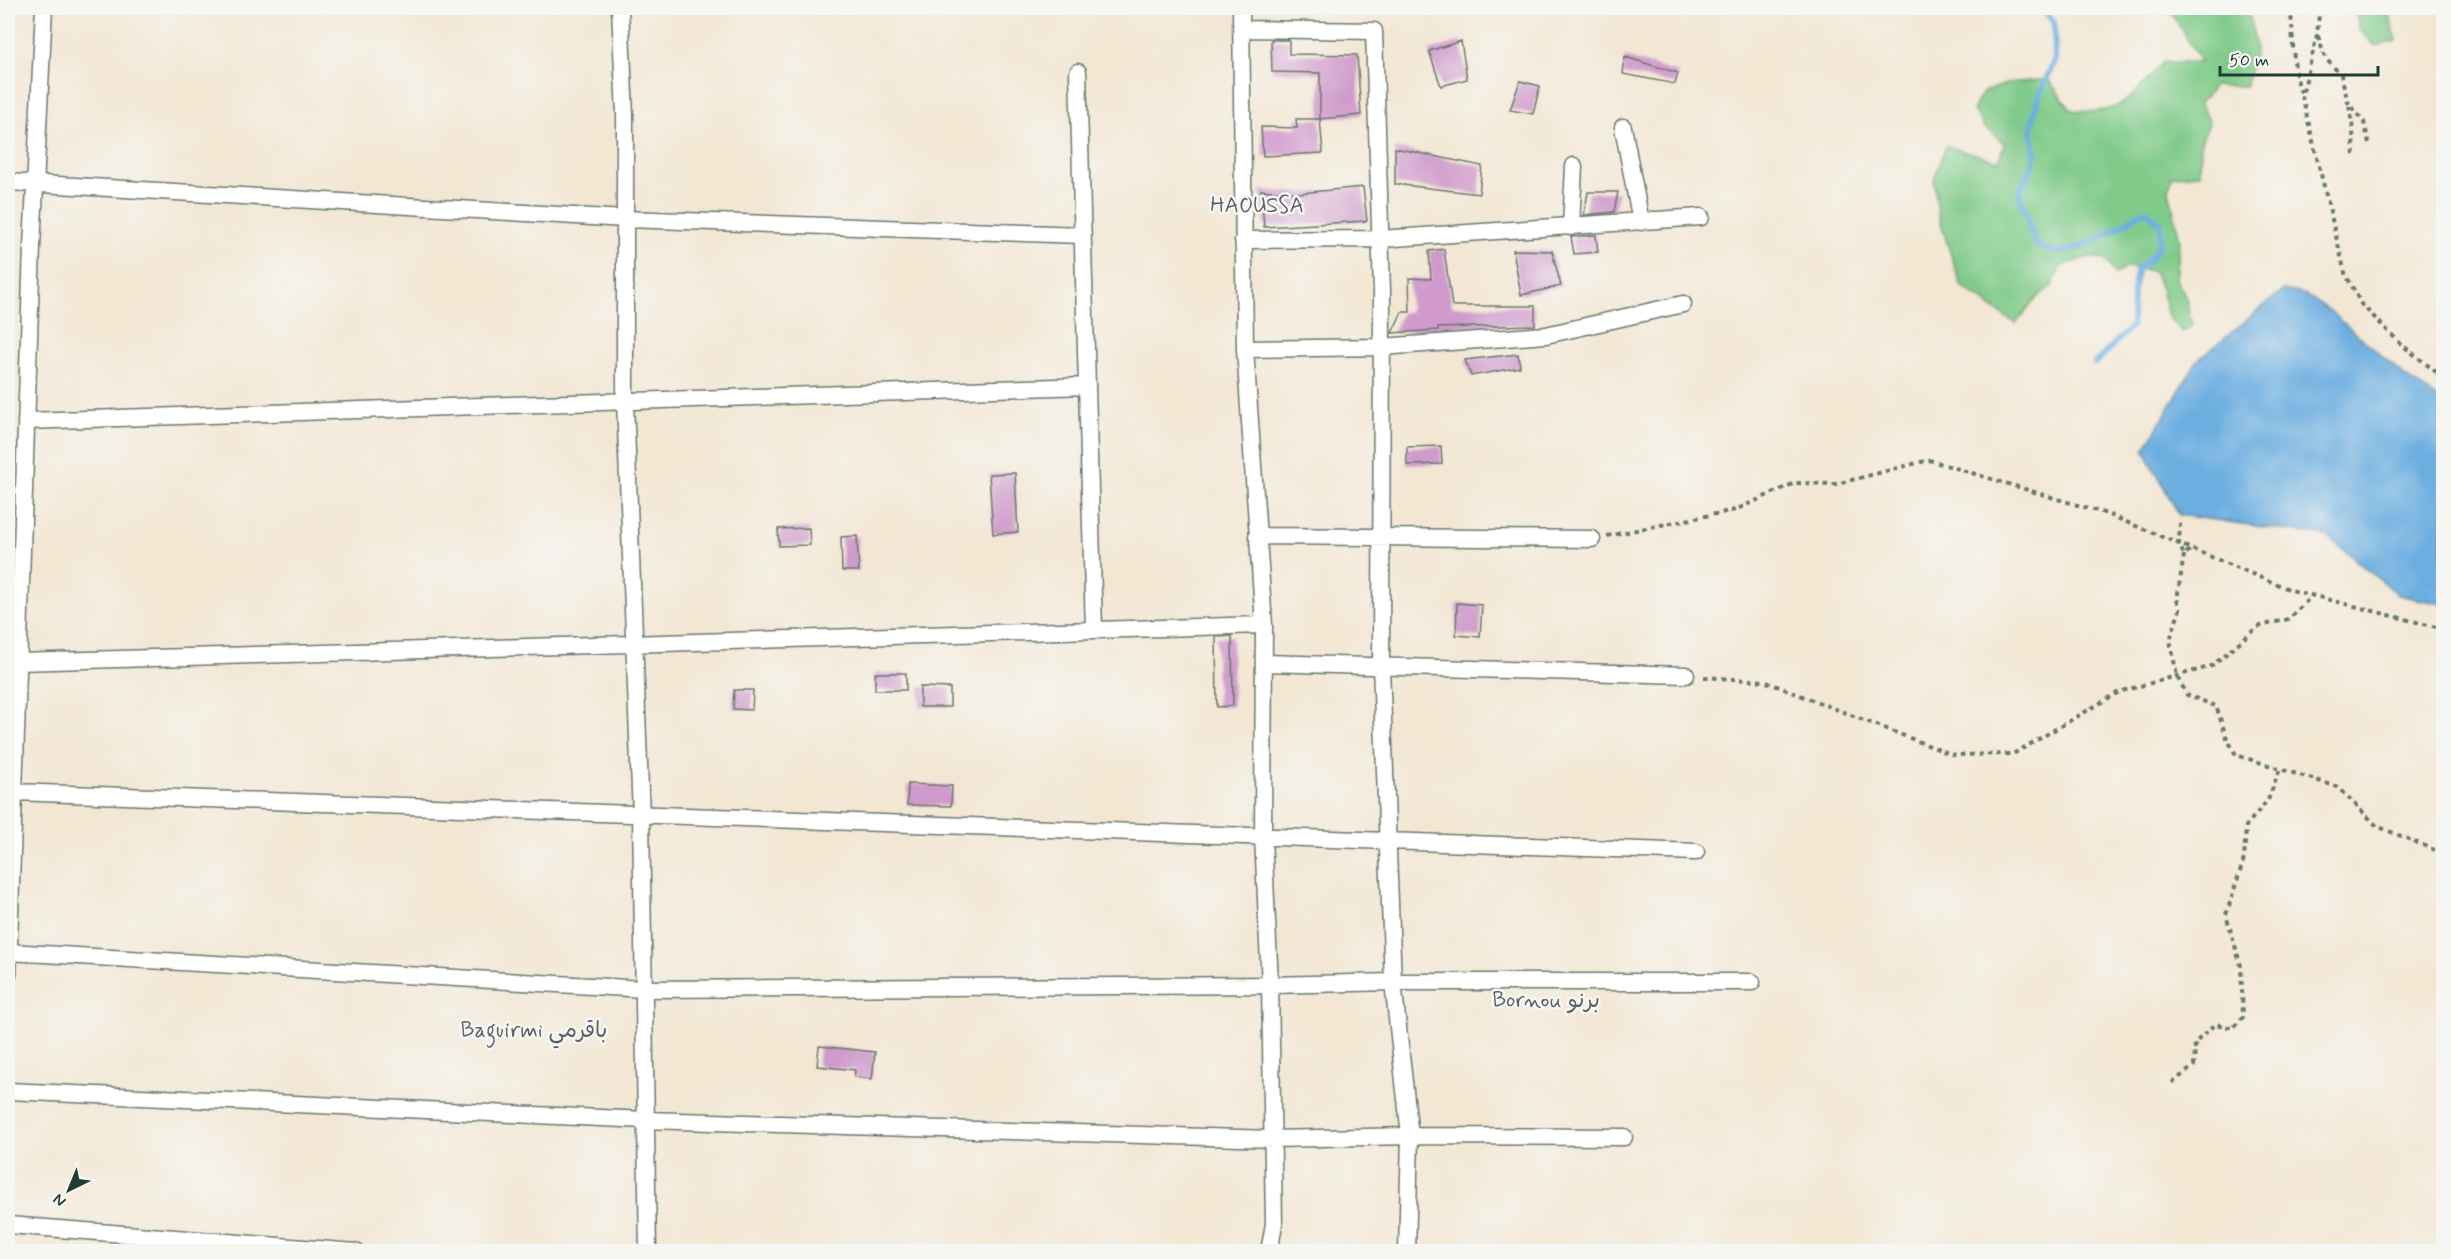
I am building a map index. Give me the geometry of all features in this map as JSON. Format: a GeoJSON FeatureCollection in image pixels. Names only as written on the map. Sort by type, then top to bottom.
{"type":"FeatureCollection","features":[{"type":"Feature","properties":{"kind":"street"},"geometry":{"type":"LineString","coordinates":[[8,975],[26,421],[44,8]]}},
{"type":"Feature","properties":{"kind":"street"},"geometry":{"type":"LineString","coordinates":[[620,8],[625,115],[625,401],[641,816],[648,1251]]}},
{"type":"Feature","properties":{"kind":"street"},"geometry":{"type":"LineString","coordinates":[[1241,8],[1245,349],[1265,663],[1263,836],[1270,985],[1274,1224],[1269,1251]]}},
{"type":"Feature","properties":{"kind":"street"},"geometry":{"type":"LineString","coordinates":[[1241,30],[1374,31],[1382,347],[1381,666],[1393,982],[1410,1136],[1407,1251]]}},
{"type":"Feature","properties":{"kind":"street"},"geometry":{"type":"LineString","coordinates":[[1078,72],[1094,630]]}},
{"type":"Feature","properties":{"kind":"street"},"geometry":{"type":"LineString","coordinates":[[1623,127],[1641,222]]}},
{"type":"Feature","properties":{"kind":"street"},"geometry":{"type":"LineString","coordinates":[[1571,227],[1574,166]]}},
{"type":"Feature","properties":{"kind":"street"},"geometry":{"type":"LineString","coordinates":[[8,182],[625,219],[1083,235]]}},
{"type":"Feature","properties":{"kind":"street"},"geometry":{"type":"LineString","coordinates":[[1243,240],[1380,239],[1701,217]]}},
{"type":"Feature","properties":{"kind":"street"},"geometry":{"type":"LineString","coordinates":[[1245,349],[1382,347],[1546,335],[1683,304]]}},
{"type":"Feature","properties":{"kind":"street"},"geometry":{"type":"LineString","coordinates":[[26,421],[1088,386]]}},
{"type":"Feature","properties":{"kind":"street"},"geometry":{"type":"LineString","coordinates":[[1257,536],[1592,539]]}},
{"type":"Feature","properties":{"kind":"street"},"geometry":{"type":"LineString","coordinates":[[18,662],[1264,625]]}},
{"type":"Feature","properties":{"kind":"street"},"geometry":{"type":"LineString","coordinates":[[1265,663],[1686,675]]}},
{"type":"Feature","properties":{"kind":"street"},"geometry":{"type":"LineString","coordinates":[[14,792],[1696,852]]}},
{"type":"Feature","properties":{"kind":"street"},"geometry":{"type":"LineString","coordinates":[[9,952],[644,989],[1270,985],[1393,982],[1752,982]]}},
{"type":"Feature","properties":{"kind":"street"},"geometry":{"type":"LineString","coordinates":[[8,1091],[646,1120],[1273,1139],[1410,1136],[1624,1137]]}},
{"type":"Feature","properties":{"kind":"street"},"geometry":{"type":"LineString","coordinates":[[8,1225],[356,1251]]}},
{"type":"Feature","properties":{"kind":"path"},"geometry":{"type":"LineString","coordinates":[[2290,8],[2293,26],[2293,66],[2345,273],[2361,304],[2402,345],[2444,378]]}},
{"type":"Feature","properties":{"kind":"path"},"geometry":{"type":"LineString","coordinates":[[2302,96],[2317,35],[2319,15],[2316,8]]}},
{"type":"Feature","properties":{"kind":"path"},"geometry":{"type":"LineString","coordinates":[[2317,35],[2325,58],[2341,75],[2353,128],[2354,158]]}},
{"type":"Feature","properties":{"kind":"path"},"geometry":{"type":"LineString","coordinates":[[2348,102],[2364,122],[2369,143]]}},
{"type":"Feature","properties":{"kind":"path"},"geometry":{"type":"LineString","coordinates":[[1592,539],[1735,510],[1795,483],[1836,484],[1929,460],[2107,514],[2291,590],[2444,629]]}},
{"type":"Feature","properties":{"kind":"path"},"geometry":{"type":"LineString","coordinates":[[2180,523],[2179,544],[2184,555],[2177,599],[2180,609],[2169,640],[2177,676],[2187,695],[2216,706],[2226,736],[2236,755],[2338,787],[2378,826],[2444,854]]}},
{"type":"Feature","properties":{"kind":"path"},"geometry":{"type":"LineString","coordinates":[[2184,555],[2191,549]]}},
{"type":"Feature","properties":{"kind":"path"},"geometry":{"type":"LineString","coordinates":[[1686,675],[1764,681],[1953,755],[2013,754],[2119,692],[2212,666],[2257,627],[2288,619],[2313,596]]}},
{"type":"Feature","properties":{"kind":"path"},"geometry":{"type":"LineString","coordinates":[[2172,1083],[2194,1066],[2195,1043],[2215,1024],[2233,1028],[2243,1017],[2241,966],[2226,915],[2244,859],[2246,826],[2268,801],[2280,769]]}},
{"type":"Feature","properties":{"kind":"green space"},"geometry":{"type":"Polygon","coordinates":[[[2159,8],[2248,8],[2256,47],[2246,86],[2214,86],[2199,104],[2209,120],[2201,142],[2200,174],[2172,176],[2169,191],[2180,240],[2176,279],[2186,298],[2192,326],[2182,332],[2168,316],[2161,289],[2153,271],[2127,267],[2115,275],[2105,259],[2088,257],[2061,266],[2052,286],[2037,297],[2016,324],[1961,286],[1938,214],[1934,180],[1946,146],[1999,161],[2004,143],[1985,128],[1973,110],[1983,92],[2009,83],[2048,79],[2071,110],[2102,111],[2124,102],[2134,94],[2163,62],[2201,62],[2171,12],[2159,8]]]}},
{"type":"Feature","properties":{"kind":"green space"},"geometry":{"type":"Polygon","coordinates":[[[2355,8],[2387,8],[2397,41],[2375,46],[2359,29],[2355,8]]]}},
{"type":"Feature","properties":{"kind":"water"},"geometry":{"type":"Polygon","coordinates":[[[2283,290],[2304,294],[2329,310],[2406,377],[2443,402],[2443,604],[2398,595],[2327,536],[2179,515],[2144,450],[2197,361],[2283,290]]]}},
{"type":"Feature","properties":{"kind":"building"},"geometry":{"type":"Polygon","coordinates":[[[1271,40],[1289,40],[1289,54],[1357,55],[1361,115],[1320,119],[1320,73],[1272,72],[1271,40]]]}},
{"type":"Feature","properties":{"kind":"building"},"geometry":{"type":"Polygon","coordinates":[[[1461,41],[1467,79],[1441,86],[1429,51],[1461,41]]]}},
{"type":"Feature","properties":{"kind":"building"},"geometry":{"type":"Polygon","coordinates":[[[1625,57],[1678,73],[1675,84],[1623,74],[1625,57]]]}},
{"type":"Feature","properties":{"kind":"building"},"geometry":{"type":"Polygon","coordinates":[[[1520,81],[1540,86],[1533,114],[1510,110],[1520,81]]]}},
{"type":"Feature","properties":{"kind":"building"},"geometry":{"type":"Polygon","coordinates":[[[1296,119],[1320,119],[1323,153],[1263,156],[1261,127],[1297,128],[1296,119]]]}},
{"type":"Feature","properties":{"kind":"building"},"geometry":{"type":"Polygon","coordinates":[[[1395,148],[1482,166],[1479,194],[1395,184],[1395,148]]]}},
{"type":"Feature","properties":{"kind":"building"},"geometry":{"type":"Polygon","coordinates":[[[1363,187],[1367,221],[1264,227],[1261,190],[1300,193],[1363,187]]]}},
{"type":"Feature","properties":{"kind":"building"},"geometry":{"type":"Polygon","coordinates":[[[1588,192],[1618,192],[1614,212],[1584,215],[1588,192]]]}},
{"type":"Feature","properties":{"kind":"building"},"geometry":{"type":"Polygon","coordinates":[[[1596,235],[1598,252],[1574,254],[1571,237],[1596,235]]]}},
{"type":"Feature","properties":{"kind":"building"},"geometry":{"type":"Polygon","coordinates":[[[1444,249],[1452,306],[1535,306],[1535,325],[1438,328],[1438,330],[1392,333],[1402,312],[1410,312],[1409,278],[1431,279],[1429,251],[1444,249]]]}},
{"type":"Feature","properties":{"kind":"building"},"geometry":{"type":"Polygon","coordinates":[[[1513,250],[1552,251],[1561,286],[1521,295],[1513,250]]]}},
{"type":"Feature","properties":{"kind":"building"},"geometry":{"type":"Polygon","coordinates":[[[1518,354],[1520,367],[1471,376],[1465,360],[1518,354]]]}},
{"type":"Feature","properties":{"kind":"building"},"geometry":{"type":"Polygon","coordinates":[[[1441,446],[1442,464],[1407,465],[1407,447],[1441,446]]]}},
{"type":"Feature","properties":{"kind":"building"},"geometry":{"type":"Polygon","coordinates":[[[1015,473],[1018,532],[993,534],[989,474],[1015,473]]]}},
{"type":"Feature","properties":{"kind":"building"},"geometry":{"type":"Polygon","coordinates":[[[809,528],[810,545],[779,546],[778,529],[809,528]]]}},
{"type":"Feature","properties":{"kind":"building"},"geometry":{"type":"Polygon","coordinates":[[[857,536],[859,571],[842,571],[841,537],[857,536]]]}},
{"type":"Feature","properties":{"kind":"building"},"geometry":{"type":"Polygon","coordinates":[[[1457,603],[1482,605],[1480,637],[1456,635],[1457,603]]]}},
{"type":"Feature","properties":{"kind":"building"},"geometry":{"type":"Polygon","coordinates":[[[1232,636],[1233,706],[1217,707],[1216,637],[1232,636]]]}},
{"type":"Feature","properties":{"kind":"building"},"geometry":{"type":"Polygon","coordinates":[[[875,673],[906,673],[906,690],[875,690],[875,673]]]}},
{"type":"Feature","properties":{"kind":"building"},"geometry":{"type":"Polygon","coordinates":[[[920,687],[950,688],[950,707],[920,707],[920,687]]]}},
{"type":"Feature","properties":{"kind":"building"},"geometry":{"type":"Polygon","coordinates":[[[734,690],[753,690],[752,710],[733,709],[734,690]]]}},
{"type":"Feature","properties":{"kind":"building"},"geometry":{"type":"Polygon","coordinates":[[[908,784],[952,786],[951,806],[907,805],[908,784]]]}},
{"type":"Feature","properties":{"kind":"building"},"geometry":{"type":"Polygon","coordinates":[[[819,1046],[875,1052],[872,1079],[854,1077],[855,1070],[817,1066],[819,1046]]]}},
{"type":"Feature","properties":{"kind":"waterway"},"geometry":{"type":"LineString","coordinates":[[2041,8],[2054,22],[2055,59],[2036,104],[2031,130],[2036,156],[2019,193],[2036,245],[2055,251],[2078,248],[2102,237],[2146,210],[2161,225],[2154,254],[2138,268],[2133,291],[2132,326],[2095,363]]}},
{"type":"Feature","properties":{"kind":"district","name":"HAOUSSA"},"geometry":{"type":"Point","coordinates":[1257,204]}},
{"type":"Feature","properties":{"kind":"district","name":"Bornou برنو"},"geometry":{"type":"Point","coordinates":[1546,999]}},
{"type":"Feature","properties":{"kind":"district","name":"Baguirmi باقرمي"},"geometry":{"type":"Point","coordinates":[534,1029]}}]}
